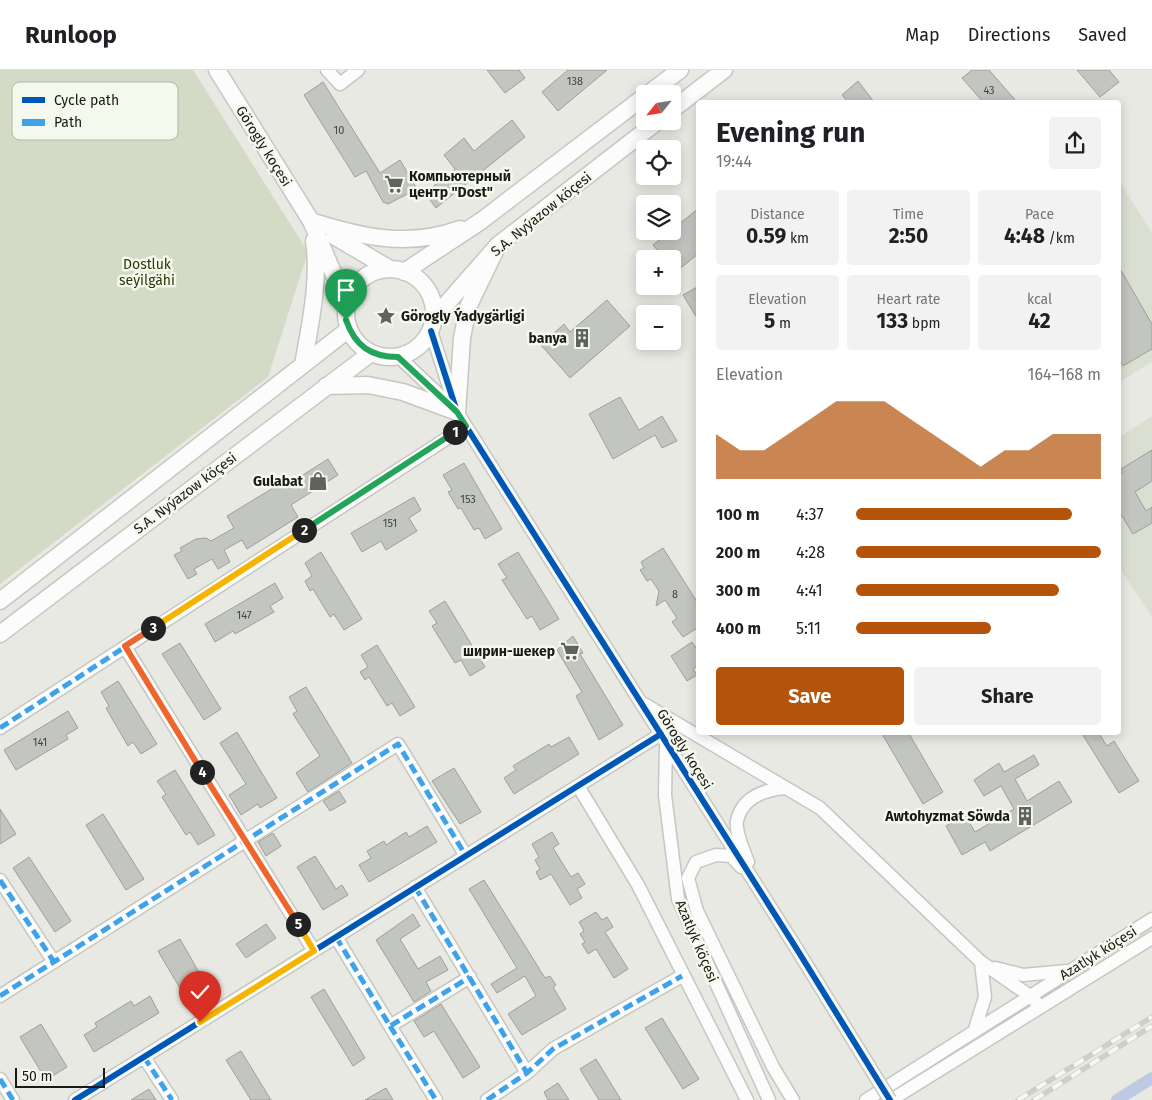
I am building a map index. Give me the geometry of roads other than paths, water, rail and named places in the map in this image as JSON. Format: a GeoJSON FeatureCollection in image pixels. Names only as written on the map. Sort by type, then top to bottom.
{"type":"FeatureCollection","features":[{"type":"Feature","properties":{"kind":"main road","name":"Görogly koçesi"},"geometry":{"type":"LineString","coordinates":[[217,70],[311,222],[347,305]]}},
{"type":"Feature","properties":{"kind":"main road"},"geometry":{"type":"LineString","coordinates":[[660,85],[680,70]]}},
{"type":"Feature","properties":{"kind":"main road"},"geometry":{"type":"LineString","coordinates":[[681,103],[724,70]]}},
{"type":"Feature","properties":{"kind":"main road"},"geometry":{"type":"LineString","coordinates":[[397,270],[417,279],[427,290],[433,303],[432,325],[417,348],[398,357],[385,357],[371,353],[360,345],[346,320],[347,305],[352,291],[362,280],[375,272],[397,270],[481,221],[636,103]]}},
{"type":"Feature","properties":{"kind":"main road","name":"S.A. Nyýazow köçesi"},"geometry":{"type":"LineString","coordinates":[[432,325],[498,245],[646,130]]}},
{"type":"Feature","properties":{"kind":"main road"},"geometry":{"type":"LineString","coordinates":[[303,365],[312,312],[317,258],[311,222],[355,235],[399,240],[445,234],[481,221]]}},
{"type":"Feature","properties":{"kind":"main road","name":"Görogly koçesi"},"geometry":{"type":"LineString","coordinates":[[311,222],[397,270]]}},
{"type":"Feature","properties":{"kind":"main road"},"geometry":{"type":"LineString","coordinates":[[326,386],[368,385],[403,392],[461,419],[462,338],[468,307],[498,245]]}},
{"type":"Feature","properties":{"kind":"main road","name":"S.A. Nyýazow köçesi"},"geometry":{"type":"LineString","coordinates":[[0,601],[350,329]]}},
{"type":"Feature","properties":{"kind":"main road","name":"S.A. Nyýazow köçesi"},"geometry":{"type":"LineString","coordinates":[[0,634],[371,353]]}},
{"type":"Feature","properties":{"kind":"street"},"geometry":{"type":"LineString","coordinates":[[327,70],[340,84],[358,70]]}},
{"type":"Feature","properties":{"kind":"street"},"geometry":{"type":"LineString","coordinates":[[432,325],[461,419]]}},
{"type":"Feature","properties":{"kind":"street"},"geometry":{"type":"LineString","coordinates":[[398,357],[461,419]]}},
{"type":"Feature","properties":{"kind":"street"},"geometry":{"type":"LineString","coordinates":[[0,728],[461,419]]}},
{"type":"Feature","properties":{"kind":"street","name":"Görogly koçesi"},"geometry":{"type":"LineString","coordinates":[[461,419],[754,881],[890,1100]]}},
{"type":"Feature","properties":{"kind":"street"},"geometry":{"type":"LineString","coordinates":[[125,646],[314,951]]}},
{"type":"Feature","properties":{"kind":"street"},"geometry":{"type":"LineString","coordinates":[[641,703],[820,808],[981,962],[1030,996],[1041,1007]]}},
{"type":"Feature","properties":{"kind":"street"},"geometry":{"type":"LineString","coordinates":[[75,1100],[578,786],[663,738]]}},
{"type":"Feature","properties":{"kind":"street","name":"Azatlyk köçesi"},"geometry":{"type":"LineString","coordinates":[[663,738],[664,795],[678,899],[769,1100]]}},
{"type":"Feature","properties":{"kind":"street"},"geometry":{"type":"LineString","coordinates":[[0,996],[398,744],[466,856]]}},
{"type":"Feature","properties":{"kind":"street"},"geometry":{"type":"LineString","coordinates":[[578,786],[638,885],[682,976],[746,1100]]}},
{"type":"Feature","properties":{"kind":"street"},"geometry":{"type":"LineString","coordinates":[[754,881],[737,822],[745,804],[763,790],[785,788]]}},
{"type":"Feature","properties":{"kind":"street"},"geometry":{"type":"LineString","coordinates":[[754,881],[731,856],[716,856],[696,862],[688,878],[697,910],[773,1067],[793,1100]]}},
{"type":"Feature","properties":{"kind":"street"},"geometry":{"type":"LineString","coordinates":[[0,880],[54,962]]}},
{"type":"Feature","properties":{"kind":"street"},"geometry":{"type":"LineString","coordinates":[[416,888],[528,1073]]}},
{"type":"Feature","properties":{"kind":"street","name":"Azatlyk köçesi"},"geometry":{"type":"LineString","coordinates":[[866,1100],[1152,919]]}},
{"type":"Feature","properties":{"kind":"street"},"geometry":{"type":"LineString","coordinates":[[336,937],[436,1100]]}},
{"type":"Feature","properties":{"kind":"street","name":"Azatlyk köçesi"},"geometry":{"type":"LineString","coordinates":[[890,1100],[1152,938]]}},
{"type":"Feature","properties":{"kind":"street"},"geometry":{"type":"LineString","coordinates":[[981,962],[1022,975],[1069,971]]}},
{"type":"Feature","properties":{"kind":"street"},"geometry":{"type":"LineString","coordinates":[[974,1032],[985,997],[981,962]]}},
{"type":"Feature","properties":{"kind":"street"},"geometry":{"type":"LineString","coordinates":[[488,1100],[528,1073],[553,1049],[682,976]]}},
{"type":"Feature","properties":{"kind":"street"},"geometry":{"type":"LineString","coordinates":[[390,1026],[470,977]]}},
{"type":"Feature","properties":{"kind":"street"},"geometry":{"type":"LineString","coordinates":[[144,1057],[172,1100]]}},
{"type":"Feature","properties":{"kind":"street"},"geometry":{"type":"LineString","coordinates":[[0,1079],[13,1100]]}},
{"type":"Feature","properties":{"kind":"waterway"},"geometry":{"type":"LineString","coordinates":[[1117,1100],[1152,1078]]}},
{"type":"Feature","properties":{"kind":"railway"},"geometry":{"type":"LineString","coordinates":[[1018,1100],[1152,1017]]}},
{"type":"Feature","properties":{"kind":"railway"},"geometry":{"type":"LineString","coordinates":[[1034,1100],[1152,1026]]}},
{"type":"Feature","properties":{"kind":"place","name":"Компьютерный центр \"Dost\""},"geometry":{"type":"Point","coordinates":[394,184]}},
{"type":"Feature","properties":{"kind":"place","name":"Görogly Ýadygärligi"},"geometry":{"type":"Point","coordinates":[386,316]}},
{"type":"Feature","properties":{"kind":"place","name":"banya"},"geometry":{"type":"Point","coordinates":[582,338]}},
{"type":"Feature","properties":{"kind":"place","name":"Gulabat"},"geometry":{"type":"Point","coordinates":[318,481]}},
{"type":"Feature","properties":{"kind":"place","name":"ширин-шекер"},"geometry":{"type":"Point","coordinates":[570,651]}},
{"type":"Feature","properties":{"kind":"place","name":"Awtohyzmat Söwda"},"geometry":{"type":"Point","coordinates":[1025,816]}},
{"type":"Feature","properties":{"kind":"park label","name":"Dostluk seýilgähi"},"geometry":{"type":"Point","coordinates":[147,272]}}]}
